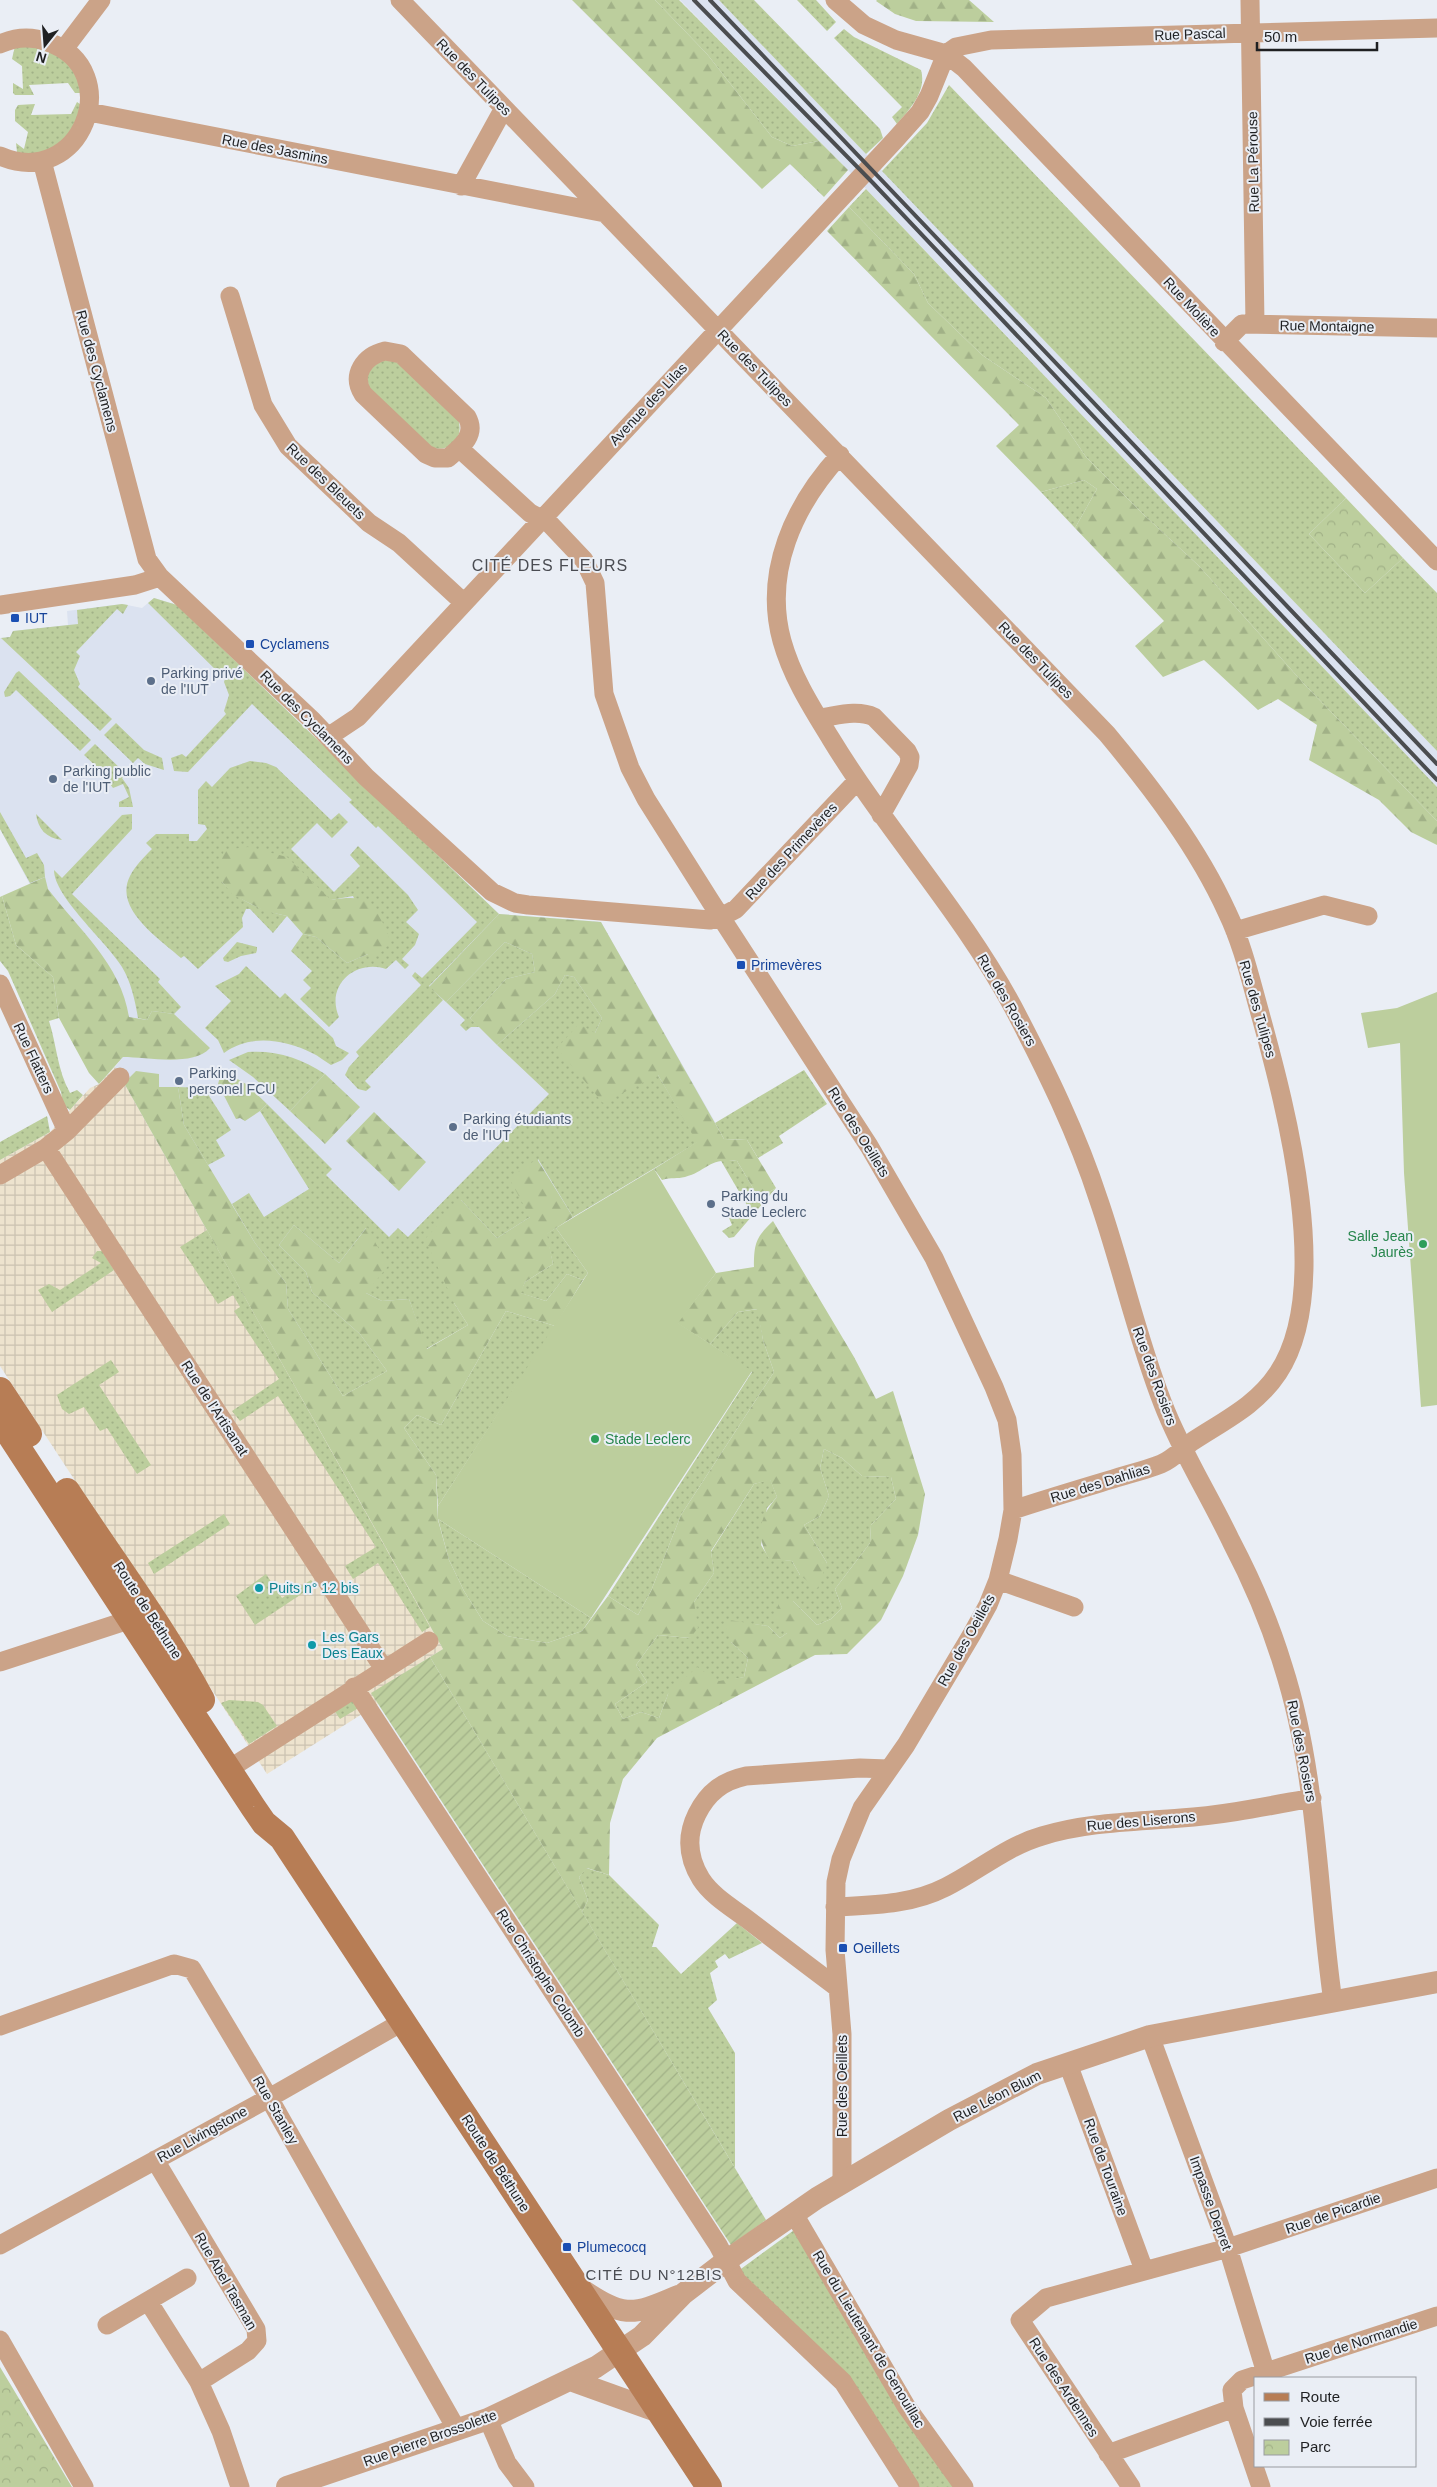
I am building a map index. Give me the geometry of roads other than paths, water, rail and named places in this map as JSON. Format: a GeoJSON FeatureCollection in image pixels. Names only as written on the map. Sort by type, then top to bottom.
{"type":"FeatureCollection","features":[{"type":"Feature","properties":{"kind":"main road","name":"Route de Béthune"},"geometry":{"type":"LineString","coordinates":[[0,1390],[140,1616]]}},
{"type":"Feature","properties":{"kind":"main road","name":"Route de Béthune"},"geometry":{"type":"LineString","coordinates":[[0,1420],[140,1616],[179,1657],[219,1730],[235,1766],[275,1816],[282,1838],[709,2487]]}},
{"type":"Feature","properties":{"kind":"street"},"geometry":{"type":"LineString","coordinates":[[64,49],[101,0]]}},
{"type":"Feature","properties":{"kind":"street","name":"Rue des Tulipes"},"geometry":{"type":"LineString","coordinates":[[400,0],[1107,734],[1129,761],[1192,850],[1220,898],[1235,931],[1268,1045],[1294,1154],[1304,1244],[1303,1296],[1297,1334],[1288,1357],[1278,1374],[1262,1393],[1241,1412],[1183,1448]]}},
{"type":"Feature","properties":{"kind":"street"},"geometry":{"type":"LineString","coordinates":[[834,0],[850,15],[878,33],[946,54]]}},
{"type":"Feature","properties":{"kind":"street","name":"Rue La Pérouse"},"geometry":{"type":"LineString","coordinates":[[1250,0],[1255,324]]}},
{"type":"Feature","properties":{"kind":"street","name":"Rue Pascal"},"geometry":{"type":"LineString","coordinates":[[946,54],[956,46],[983,41],[1437,28]]}},
{"type":"Feature","properties":{"kind":"street"},"geometry":{"type":"LineString","coordinates":[[0,44],[18,38],[30,38],[42,40],[64,49],[74,59],[85,77],[90,98],[89,112],[77,138],[67,148],[42,161],[27,162],[0,156]]}},
{"type":"Feature","properties":{"kind":"street","name":"Avenue des Lilas"},"geometry":{"type":"LineString","coordinates":[[328,736],[358,717],[920,112],[929,96],[946,54]]}},
{"type":"Feature","properties":{"kind":"street","name":"Rue Molière"},"geometry":{"type":"LineString","coordinates":[[946,54],[977,82],[1224,342],[1437,561]]}},
{"type":"Feature","properties":{"kind":"street"},"geometry":{"type":"LineString","coordinates":[[460,186],[504,108]]}},
{"type":"Feature","properties":{"kind":"street","name":"Rue des Jasmins"},"geometry":{"type":"LineString","coordinates":[[89,112],[605,213]]}},
{"type":"Feature","properties":{"kind":"street","name":"Rue des Cyclamens"},"geometry":{"type":"LineString","coordinates":[[42,161],[144,553],[160,577],[328,736],[366,777],[482,885],[500,898],[514,903],[537,906],[710,920],[721,918]]}},
{"type":"Feature","properties":{"kind":"street","name":"Rue des Bleuets"},"geometry":{"type":"LineString","coordinates":[[230,296],[262,404],[288,446],[368,523],[399,543],[463,602]]}},
{"type":"Feature","properties":{"kind":"street","name":"Rue Montaigne"},"geometry":{"type":"LineString","coordinates":[[1224,342],[1242,324],[1437,328]]}},
{"type":"Feature","properties":{"kind":"street"},"geometry":{"type":"LineString","coordinates":[[385,351],[401,354],[467,417],[471,430],[469,437],[460,448],[448,458],[435,458],[426,454],[358,387],[358,377],[366,360],[375,353],[385,351]]}},
{"type":"Feature","properties":{"kind":"street","name":"Rue des Oeillets"},"geometry":{"type":"LineString","coordinates":[[460,448],[530,513],[549,523],[577,552],[591,571],[595,583],[604,694],[614,728],[630,768],[646,799],[721,918],[870,1146],[934,1258],[994,1387],[1007,1420],[1012,1454],[1013,1510],[998,1580],[988,1605],[972,1634],[906,1745],[862,1808],[847,1842],[836,1882],[835,1907],[843,2080],[842,2183]]}},
{"type":"Feature","properties":{"kind":"street","name":"Rue des Rosiers"},"geometry":{"type":"LineString","coordinates":[[840,455],[818,479],[796,517],[779,567],[776,592],[777,622],[788,663],[818,718],[857,781],[994,974],[1052,1084],[1100,1201],[1158,1389],[1183,1448],[1233,1543],[1261,1606],[1283,1664],[1297,1715],[1312,1798],[1333,2002]]}},
{"type":"Feature","properties":{"kind":"street"},"geometry":{"type":"LineString","coordinates":[[0,605],[135,586],[160,577]]}},
{"type":"Feature","properties":{"kind":"street"},"geometry":{"type":"LineString","coordinates":[[818,718],[857,713],[874,717],[910,756],[909,765],[882,815]]}},
{"type":"Feature","properties":{"kind":"street","name":"Rue des Primevères"},"geometry":{"type":"LineString","coordinates":[[721,918],[736,909],[857,781]]}},
{"type":"Feature","properties":{"kind":"street"},"geometry":{"type":"LineString","coordinates":[[1235,931],[1324,905],[1368,916]]}},
{"type":"Feature","properties":{"kind":"street","name":"Rue Flatters"},"geometry":{"type":"LineString","coordinates":[[0,984],[67,1131]]}},
{"type":"Feature","properties":{"kind":"street"},"geometry":{"type":"LineString","coordinates":[[0,1175],[46,1148],[67,1131],[120,1077]]}},
{"type":"Feature","properties":{"kind":"street","name":"Rue de l'Artisanat"},"geometry":{"type":"LineString","coordinates":[[46,1148],[384,1669]]}},
{"type":"Feature","properties":{"kind":"street","name":"Rue des Dahlias"},"geometry":{"type":"LineString","coordinates":[[1013,1510],[1163,1463],[1183,1448]]}},
{"type":"Feature","properties":{"kind":"street"},"geometry":{"type":"LineString","coordinates":[[998,1580],[1074,1607]]}},
{"type":"Feature","properties":{"kind":"street"},"geometry":{"type":"LineString","coordinates":[[0,1662],[140,1616]]}},
{"type":"Feature","properties":{"kind":"street"},"geometry":{"type":"LineString","coordinates":[[235,1766],[354,1687],[429,1641]]}},
{"type":"Feature","properties":{"kind":"street","name":"Rue Christophe Colomb"},"geometry":{"type":"LineString","coordinates":[[354,1687],[718,2244],[726,2261]]}},
{"type":"Feature","properties":{"kind":"street"},"geometry":{"type":"LineString","coordinates":[[838,1988],[711,1892],[694,1866],[690,1849],[690,1834],[697,1814],[708,1797],[717,1787],[730,1779],[746,1776],[822,1771],[888,1769]]}},
{"type":"Feature","properties":{"kind":"street","name":"Rue des Liserons"},"geometry":{"type":"LineString","coordinates":[[835,1907],[887,1905],[927,1896],[946,1888],[1014,1847],[1041,1836],[1081,1826],[1231,1813],[1312,1798]]}},
{"type":"Feature","properties":{"kind":"street","name":"Rue Stanley"},"geometry":{"type":"LineString","coordinates":[[0,2026],[174,1964],[192,1969],[269,2098],[457,2430]]}},
{"type":"Feature","properties":{"kind":"street","name":"Rue Léon Blum"},"geometry":{"type":"LineString","coordinates":[[620,2350],[642,2336],[683,2294],[726,2261],[794,2214],[842,2183],[949,2120],[1037,2074],[1150,2036],[1437,1982]]}},
{"type":"Feature","properties":{"kind":"street","name":"Rue Livingstone"},"geometry":{"type":"LineString","coordinates":[[0,2245],[269,2098],[404,2021]]}},
{"type":"Feature","properties":{"kind":"street","name":"Impasse Depret"},"geometry":{"type":"LineString","coordinates":[[1150,2036],[1228,2248],[1266,2373]]}},
{"type":"Feature","properties":{"kind":"street","name":"Rue de Touraine"},"geometry":{"type":"LineString","coordinates":[[1068,2064],[1144,2270]]}},
{"type":"Feature","properties":{"kind":"street","name":"Rue Abel Tasman"},"geometry":{"type":"LineString","coordinates":[[155,2160],[256,2329],[257,2341],[248,2351],[198,2382]]}},
{"type":"Feature","properties":{"kind":"street","name":"Rue de Picardie"},"geometry":{"type":"LineString","coordinates":[[1228,2248],[1437,2178]]}},
{"type":"Feature","properties":{"kind":"street","name":"Rue du Lieutenant de Genouillac"},"geometry":{"type":"LineString","coordinates":[[794,2214],[906,2406],[964,2487]]}},
{"type":"Feature","properties":{"kind":"street"},"geometry":{"type":"LineString","coordinates":[[1144,2270],[1228,2248]]}},
{"type":"Feature","properties":{"kind":"street"},"geometry":{"type":"LineString","coordinates":[[726,2261],[737,2281],[842,2382],[910,2487]]}},
{"type":"Feature","properties":{"kind":"street","name":"Rue des Ardennes"},"geometry":{"type":"LineString","coordinates":[[1130,2487],[1020,2320],[1046,2298],[1144,2270]]}},
{"type":"Feature","properties":{"kind":"street"},"geometry":{"type":"LineString","coordinates":[[107,2324],[187,2278]]}},
{"type":"Feature","properties":{"kind":"street"},"geometry":{"type":"LineString","coordinates":[[579,2288],[607,2306],[626,2312],[636,2312],[683,2294]]}},
{"type":"Feature","properties":{"kind":"street"},"geometry":{"type":"LineString","coordinates":[[148,2301],[198,2382],[221,2430],[240,2487]]}},
{"type":"Feature","properties":{"kind":"street","name":"Rue de Normandie"},"geometry":{"type":"LineString","coordinates":[[1233,2399],[1242,2380],[1437,2316]]}},
{"type":"Feature","properties":{"kind":"street"},"geometry":{"type":"LineString","coordinates":[[0,2340],[84,2487]]}},
{"type":"Feature","properties":{"kind":"street","name":"Rue Pierre Brossolette"},"geometry":{"type":"LineString","coordinates":[[287,2487],[488,2419],[570,2380],[600,2364],[620,2350]]}},
{"type":"Feature","properties":{"kind":"street"},"geometry":{"type":"LineString","coordinates":[[570,2380],[659,2412]]}},
{"type":"Feature","properties":{"kind":"street"},"geometry":{"type":"LineString","coordinates":[[1108,2454],[1233,2399],[1254,2465]]}},
{"type":"Feature","properties":{"kind":"street"},"geometry":{"type":"LineString","coordinates":[[488,2419],[507,2463],[525,2487]]}},
{"type":"Feature","properties":{"kind":"street"},"geometry":{"type":"LineString","coordinates":[[1255,2467],[1261,2487]]}},
{"type":"Feature","properties":{"kind":"railway"},"geometry":{"type":"LineString","coordinates":[[694,0],[873,183],[1437,780]]}},
{"type":"Feature","properties":{"kind":"railway"},"geometry":{"type":"LineString","coordinates":[[710,0],[1437,764]]}},
{"type":"Feature","properties":{"kind":"place","name":"IUT"},"geometry":{"type":"Point","coordinates":[15,618]}},
{"type":"Feature","properties":{"kind":"place","name":"Cyclamens"},"geometry":{"type":"Point","coordinates":[250,644]}},
{"type":"Feature","properties":{"kind":"place","name":"Parking privé de l'IUT"},"geometry":{"type":"Point","coordinates":[151,681]}},
{"type":"Feature","properties":{"kind":"place","name":"Parking public de l'IUT"},"geometry":{"type":"Point","coordinates":[53,779]}},
{"type":"Feature","properties":{"kind":"place","name":"Primevères"},"geometry":{"type":"Point","coordinates":[741,965]}},
{"type":"Feature","properties":{"kind":"place","name":"Parking personel FCU"},"geometry":{"type":"Point","coordinates":[179,1081]}},
{"type":"Feature","properties":{"kind":"place","name":"Parking étudiants de l'IUT"},"geometry":{"type":"Point","coordinates":[453,1127]}},
{"type":"Feature","properties":{"kind":"place","name":"Parking du Stade Leclerc"},"geometry":{"type":"Point","coordinates":[711,1204]}},
{"type":"Feature","properties":{"kind":"place","name":"Salle Jean Jaurès"},"geometry":{"type":"Point","coordinates":[1423,1244]}},
{"type":"Feature","properties":{"kind":"place","name":"Stade Leclerc"},"geometry":{"type":"Point","coordinates":[595,1439]}},
{"type":"Feature","properties":{"kind":"place","name":"Puits n° 12 bis"},"geometry":{"type":"Point","coordinates":[259,1588]}},
{"type":"Feature","properties":{"kind":"place","name":"Les Gars Des Eaux"},"geometry":{"type":"Point","coordinates":[312,1645]}},
{"type":"Feature","properties":{"kind":"place","name":"Oeillets"},"geometry":{"type":"Point","coordinates":[843,1948]}},
{"type":"Feature","properties":{"kind":"place","name":"Plumecocq"},"geometry":{"type":"Point","coordinates":[567,2247]}},
{"type":"Feature","properties":{"kind":"district","name":"CITÉ DES FLEURS"},"geometry":{"type":"Point","coordinates":[550,565]}},
{"type":"Feature","properties":{"kind":"district","name":"CITÉ DU N°12BIS"},"geometry":{"type":"Point","coordinates":[654,2275]}}]}
